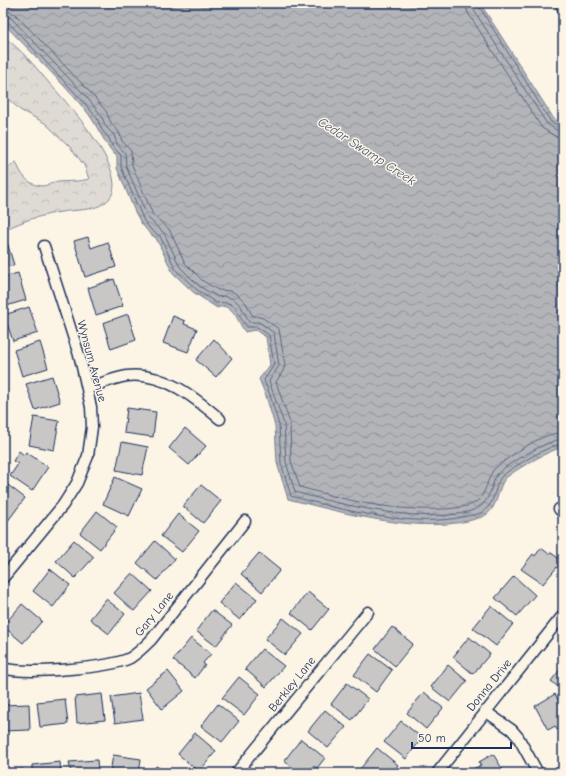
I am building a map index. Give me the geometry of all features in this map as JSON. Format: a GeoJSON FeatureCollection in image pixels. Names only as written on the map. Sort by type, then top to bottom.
{"type":"FeatureCollection","features":[{"type":"Feature","properties":{"kind":"street","name":"Wynsum Avenue"},"geometry":{"type":"LineString","coordinates":[[3,578],[63,505],[77,483],[88,456],[92,427],[88,388],[80,358],[44,246]]}},
{"type":"Feature","properties":{"kind":"street"},"geometry":{"type":"LineString","coordinates":[[88,388],[127,376],[156,379],[179,388],[220,419]]}},
{"type":"Feature","properties":{"kind":"street","name":"Gary Lane"},"geometry":{"type":"LineString","coordinates":[[3,668],[28,672],[106,665],[129,658],[142,650],[151,640],[245,521]]}},
{"type":"Feature","properties":{"kind":"street","name":"Berkley Lane"},"geometry":{"type":"LineString","coordinates":[[236,773],[368,612]]}},
{"type":"Feature","properties":{"kind":"street","name":"Donna Drive"},"geometry":{"type":"LineString","coordinates":[[437,773],[563,615]]}},
{"type":"Feature","properties":{"kind":"street"},"geometry":{"type":"LineString","coordinates":[[485,711],[512,730],[518,737],[538,773]]}},
{"type":"Feature","properties":{"kind":"green space"},"geometry":{"type":"Polygon","coordinates":[[[3,37],[28,59],[82,121],[104,155],[111,171],[114,186],[110,198],[100,206],[58,212],[34,218],[3,230],[3,172],[16,162],[25,178],[32,184],[44,186],[56,182],[89,179],[84,165],[70,147],[45,123],[20,110],[3,94],[3,37]]]}},
{"type":"Feature","properties":{"kind":"water","name":"Cedar Swamp Creek"},"geometry":{"type":"Polygon","coordinates":[[[3,3],[339,3],[344,5],[348,3],[480,3],[554,119],[563,124],[563,448],[551,451],[524,466],[505,479],[502,483],[495,504],[488,514],[460,523],[436,525],[385,521],[334,511],[288,499],[277,463],[275,426],[259,379],[270,365],[266,337],[255,330],[245,332],[231,310],[227,307],[217,308],[193,292],[173,273],[156,238],[150,234],[141,223],[135,212],[117,168],[117,157],[108,146],[87,112],[77,100],[3,23],[3,3]]]}},
{"type":"Feature","properties":{"kind":"building"},"geometry":{"type":"Polygon","coordinates":[[[553,3],[563,3],[563,20],[553,3]]]}},
{"type":"Feature","properties":{"kind":"building"},"geometry":{"type":"Polygon","coordinates":[[[88,237],[91,248],[108,242],[116,267],[85,277],[74,241],[88,237]]]}},
{"type":"Feature","properties":{"kind":"building"},"geometry":{"type":"Polygon","coordinates":[[[6,239],[14,265],[3,268],[3,240],[6,239]]]}},
{"type":"Feature","properties":{"kind":"building"},"geometry":{"type":"Polygon","coordinates":[[[18,273],[26,300],[3,307],[3,277],[18,273]]]}},
{"type":"Feature","properties":{"kind":"building"},"geometry":{"type":"Polygon","coordinates":[[[114,279],[123,306],[96,315],[88,288],[114,279]]]}},
{"type":"Feature","properties":{"kind":"building"},"geometry":{"type":"Polygon","coordinates":[[[29,307],[38,333],[13,341],[4,315],[29,307]]]}},
{"type":"Feature","properties":{"kind":"building"},"geometry":{"type":"Polygon","coordinates":[[[128,314],[136,340],[111,349],[103,323],[128,314]]]}},
{"type":"Feature","properties":{"kind":"building"},"geometry":{"type":"Polygon","coordinates":[[[173,316],[185,321],[184,324],[197,329],[188,352],[163,343],[173,316]]]}},
{"type":"Feature","properties":{"kind":"building"},"geometry":{"type":"Polygon","coordinates":[[[214,339],[232,358],[216,377],[196,360],[214,339]]]}},
{"type":"Feature","properties":{"kind":"building"},"geometry":{"type":"Polygon","coordinates":[[[40,342],[48,368],[22,376],[14,350],[40,342]]]}},
{"type":"Feature","properties":{"kind":"building"},"geometry":{"type":"Polygon","coordinates":[[[52,376],[60,402],[35,410],[26,384],[52,376]]]}},
{"type":"Feature","properties":{"kind":"building"},"geometry":{"type":"Polygon","coordinates":[[[127,408],[156,412],[153,437],[124,433],[127,408]]]}},
{"type":"Feature","properties":{"kind":"building"},"geometry":{"type":"Polygon","coordinates":[[[34,417],[59,421],[54,450],[29,445],[34,417]]]}},
{"type":"Feature","properties":{"kind":"building"},"geometry":{"type":"Polygon","coordinates":[[[185,428],[206,446],[189,465],[169,448],[185,428]]]}},
{"type":"Feature","properties":{"kind":"building"},"geometry":{"type":"Polygon","coordinates":[[[122,442],[148,447],[142,475],[116,470],[122,442]]]}},
{"type":"Feature","properties":{"kind":"building"},"geometry":{"type":"Polygon","coordinates":[[[19,451],[24,455],[26,452],[48,467],[32,491],[10,476],[18,464],[13,461],[19,451]]]}},
{"type":"Feature","properties":{"kind":"building"},"geometry":{"type":"Polygon","coordinates":[[[115,477],[142,489],[129,516],[103,504],[115,477]]]}},
{"type":"Feature","properties":{"kind":"building"},"geometry":{"type":"Polygon","coordinates":[[[4,482],[25,498],[7,522],[3,519],[4,482]]]}},
{"type":"Feature","properties":{"kind":"building"},"geometry":{"type":"Polygon","coordinates":[[[201,485],[221,501],[203,523],[183,506],[201,485]]]}},
{"type":"Feature","properties":{"kind":"building"},"geometry":{"type":"Polygon","coordinates":[[[97,511],[117,527],[100,549],[80,533],[97,511]]]}},
{"type":"Feature","properties":{"kind":"building"},"geometry":{"type":"Polygon","coordinates":[[[178,514],[199,531],[182,552],[161,536],[178,514]]]}},
{"type":"Feature","properties":{"kind":"building"},"geometry":{"type":"Polygon","coordinates":[[[74,540],[94,557],[75,578],[56,561],[74,540]]]}},
{"type":"Feature","properties":{"kind":"building"},"geometry":{"type":"Polygon","coordinates":[[[155,541],[175,559],[157,580],[137,563],[155,541]]]}},
{"type":"Feature","properties":{"kind":"building"},"geometry":{"type":"Polygon","coordinates":[[[541,548],[549,554],[550,552],[562,561],[543,584],[521,569],[533,554],[535,556],[541,548]]]}},
{"type":"Feature","properties":{"kind":"building"},"geometry":{"type":"Polygon","coordinates":[[[259,553],[280,570],[262,592],[241,574],[259,553]]]}},
{"type":"Feature","properties":{"kind":"building"},"geometry":{"type":"Polygon","coordinates":[[[50,569],[70,585],[53,607],[33,591],[50,569]]]}},
{"type":"Feature","properties":{"kind":"building"},"geometry":{"type":"Polygon","coordinates":[[[132,573],[152,591],[134,611],[114,593],[132,573]]]}},
{"type":"Feature","properties":{"kind":"building"},"geometry":{"type":"Polygon","coordinates":[[[514,576],[535,595],[517,616],[495,598],[514,576]]]}},
{"type":"Feature","properties":{"kind":"building"},"geometry":{"type":"Polygon","coordinates":[[[236,582],[257,599],[240,620],[219,603],[236,582]]]}},
{"type":"Feature","properties":{"kind":"building"},"geometry":{"type":"Polygon","coordinates":[[[308,592],[329,609],[312,630],[291,613],[308,592]]]}},
{"type":"Feature","properties":{"kind":"building"},"geometry":{"type":"Polygon","coordinates":[[[106,599],[125,614],[109,634],[90,619],[106,599]]]}},
{"type":"Feature","properties":{"kind":"building"},"geometry":{"type":"Polygon","coordinates":[[[22,604],[42,621],[23,643],[3,626],[22,604]]]}},
{"type":"Feature","properties":{"kind":"building"},"geometry":{"type":"Polygon","coordinates":[[[491,606],[513,624],[496,646],[473,628],[491,606]]]}},
{"type":"Feature","properties":{"kind":"building"},"geometry":{"type":"Polygon","coordinates":[[[212,610],[232,625],[216,646],[196,631],[212,610]]]}},
{"type":"Feature","properties":{"kind":"building"},"geometry":{"type":"Polygon","coordinates":[[[283,618],[303,634],[285,655],[265,639],[283,618]]]}},
{"type":"Feature","properties":{"kind":"building"},"geometry":{"type":"Polygon","coordinates":[[[392,627],[413,644],[395,666],[375,649],[392,627]]]}},
{"type":"Feature","properties":{"kind":"building"},"geometry":{"type":"Polygon","coordinates":[[[469,637],[490,654],[473,674],[453,657],[469,637]]]}},
{"type":"Feature","properties":{"kind":"building"},"geometry":{"type":"Polygon","coordinates":[[[191,638],[211,654],[203,663],[205,665],[195,678],[173,660],[191,638]]]}},
{"type":"Feature","properties":{"kind":"building"},"geometry":{"type":"Polygon","coordinates":[[[262,649],[284,666],[266,687],[245,669],[262,649]]]}},
{"type":"Feature","properties":{"kind":"building"},"geometry":{"type":"Polygon","coordinates":[[[370,654],[392,670],[376,692],[354,675],[370,654]]]}},
{"type":"Feature","properties":{"kind":"building"},"geometry":{"type":"Polygon","coordinates":[[[448,665],[467,681],[450,702],[431,687],[448,665]]]}},
{"type":"Feature","properties":{"kind":"building"},"geometry":{"type":"Polygon","coordinates":[[[563,666],[563,691],[551,681],[563,666]]]}},
{"type":"Feature","properties":{"kind":"building"},"geometry":{"type":"Polygon","coordinates":[[[168,671],[184,691],[162,709],[146,688],[168,671]]]}},
{"type":"Feature","properties":{"kind":"building"},"geometry":{"type":"Polygon","coordinates":[[[239,677],[260,694],[244,715],[222,698],[239,677]]]}},
{"type":"Feature","properties":{"kind":"building"},"geometry":{"type":"Polygon","coordinates":[[[347,683],[368,699],[352,720],[331,704],[347,683]]]}},
{"type":"Feature","properties":{"kind":"building"},"geometry":{"type":"Polygon","coordinates":[[[424,692],[443,708],[426,729],[407,713],[424,692]]]}},
{"type":"Feature","properties":{"kind":"building"},"geometry":{"type":"Polygon","coordinates":[[[139,693],[143,719],[115,723],[111,697],[139,693]]]}},
{"type":"Feature","properties":{"kind":"building"},"geometry":{"type":"Polygon","coordinates":[[[102,694],[105,720],[77,723],[75,697],[102,694]]]}},
{"type":"Feature","properties":{"kind":"building"},"geometry":{"type":"Polygon","coordinates":[[[555,694],[558,700],[562,698],[563,701],[563,726],[557,730],[555,726],[548,730],[535,706],[555,694]]]}},
{"type":"Feature","properties":{"kind":"building"},"geometry":{"type":"Polygon","coordinates":[[[65,699],[68,724],[40,727],[37,702],[65,699]]]}},
{"type":"Feature","properties":{"kind":"building"},"geometry":{"type":"Polygon","coordinates":[[[29,704],[30,730],[3,731],[3,705],[29,704]]]}},
{"type":"Feature","properties":{"kind":"building"},"geometry":{"type":"Polygon","coordinates":[[[218,704],[239,721],[222,742],[201,726],[218,704]]]}},
{"type":"Feature","properties":{"kind":"building"},"geometry":{"type":"Polygon","coordinates":[[[325,710],[346,727],[328,748],[308,731],[325,710]]]}},
{"type":"Feature","properties":{"kind":"building"},"geometry":{"type":"Polygon","coordinates":[[[401,721],[422,738],[406,759],[384,742],[401,721]]]}},
{"type":"Feature","properties":{"kind":"building"},"geometry":{"type":"Polygon","coordinates":[[[195,733],[216,751],[199,772],[178,754],[195,733]]]}},
{"type":"Feature","properties":{"kind":"building"},"geometry":{"type":"Polygon","coordinates":[[[301,739],[325,758],[317,768],[313,766],[308,773],[300,773],[284,761],[301,739]]]}},
{"type":"Feature","properties":{"kind":"building"},"geometry":{"type":"Polygon","coordinates":[[[377,748],[398,765],[392,773],[365,773],[360,769],[377,748]]]}},
{"type":"Feature","properties":{"kind":"building"},"geometry":{"type":"Polygon","coordinates":[[[493,754],[505,773],[475,773],[473,769],[481,765],[479,762],[493,754]]]}},
{"type":"Feature","properties":{"kind":"building"},"geometry":{"type":"Polygon","coordinates":[[[113,755],[141,759],[139,773],[110,773],[113,755]]]}},
{"type":"Feature","properties":{"kind":"building"},"geometry":{"type":"Polygon","coordinates":[[[97,760],[98,773],[71,773],[69,762],[97,760]]]}},
{"type":"Feature","properties":{"kind":"building"},"geometry":{"type":"Polygon","coordinates":[[[60,762],[61,773],[32,773],[32,765],[60,762]]]}},
{"type":"Feature","properties":{"kind":"building"},"geometry":{"type":"Polygon","coordinates":[[[156,766],[168,773],[152,773],[156,766]]]}},
{"type":"Feature","properties":{"kind":"building"},"geometry":{"type":"Polygon","coordinates":[[[23,769],[24,773],[3,773],[3,771],[23,769]]]}}]}
